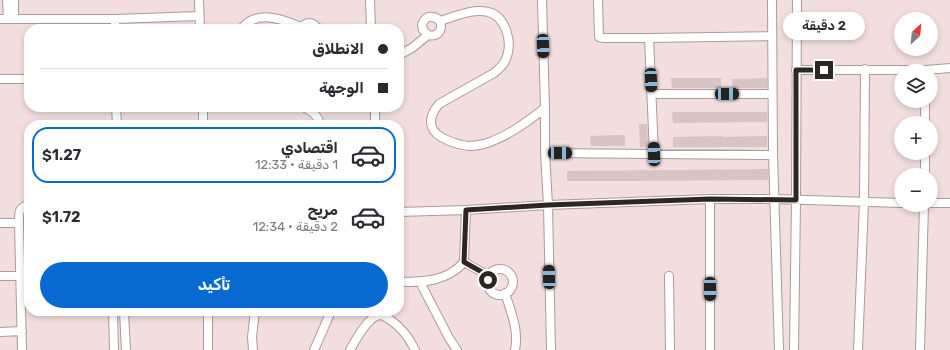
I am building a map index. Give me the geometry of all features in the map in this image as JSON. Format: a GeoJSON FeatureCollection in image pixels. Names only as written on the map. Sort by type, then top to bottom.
{"type":"FeatureCollection","features":[{"type":"Feature","properties":{"kind":"street"},"geometry":{"type":"LineString","coordinates":[[7,0],[7,19]]}},
{"type":"Feature","properties":{"kind":"street"},"geometry":{"type":"LineString","coordinates":[[7,19],[14,0]]}},
{"type":"Feature","properties":{"kind":"street"},"geometry":{"type":"LineString","coordinates":[[199,0],[200,24]]}},
{"type":"Feature","properties":{"kind":"street"},"geometry":{"type":"LineString","coordinates":[[370,0],[371,24]]}},
{"type":"Feature","properties":{"kind":"street"},"geometry":{"type":"LineString","coordinates":[[542,0],[551,350]]}},
{"type":"Feature","properties":{"kind":"street"},"geometry":{"type":"LineString","coordinates":[[598,0],[599,36],[604,38],[772,36]]}},
{"type":"Feature","properties":{"kind":"street"},"geometry":{"type":"LineString","coordinates":[[772,0],[773,155],[779,350]]}},
{"type":"Feature","properties":{"kind":"street"},"geometry":{"type":"LineString","coordinates":[[794,350],[797,0]]}},
{"type":"Feature","properties":{"kind":"street"},"geometry":{"type":"LineString","coordinates":[[440,21],[441,27],[439,32],[434,36],[428,35],[422,29],[422,24],[429,17],[433,17],[440,21],[475,11],[486,11],[495,14],[501,20],[506,30],[508,47],[506,59],[500,69],[439,104],[434,112],[431,122],[432,128],[436,134],[447,140],[463,145],[470,146],[484,144],[519,127],[545,108]]}},
{"type":"Feature","properties":{"kind":"street"},"geometry":{"type":"LineString","coordinates":[[7,19],[115,19],[199,16]]}},
{"type":"Feature","properties":{"kind":"street"},"geometry":{"type":"LineString","coordinates":[[246,24],[256,19],[270,18],[279,19],[291,24]]}},
{"type":"Feature","properties":{"kind":"street"},"geometry":{"type":"LineString","coordinates":[[115,19],[115,24]]}},
{"type":"Feature","properties":{"kind":"street"},"geometry":{"type":"LineString","coordinates":[[304,24],[314,24]]}},
{"type":"Feature","properties":{"kind":"street"},"geometry":{"type":"LineString","coordinates":[[404,52],[428,35]]}},
{"type":"Feature","properties":{"kind":"street"},"geometry":{"type":"LineString","coordinates":[[649,38],[654,154]]}},
{"type":"Feature","properties":{"kind":"street"},"geometry":{"type":"LineString","coordinates":[[938,69],[950,68]]}},
{"type":"Feature","properties":{"kind":"street"},"geometry":{"type":"LineString","coordinates":[[858,350],[864,202],[865,69]]}},
{"type":"Feature","properties":{"kind":"street"},"geometry":{"type":"LineString","coordinates":[[796,70],[894,69]]}},
{"type":"Feature","properties":{"kind":"street"},"geometry":{"type":"LineString","coordinates":[[0,78],[24,79]]}},
{"type":"Feature","properties":{"kind":"street"},"geometry":{"type":"LineString","coordinates":[[652,94],[772,94]]}},
{"type":"Feature","properties":{"kind":"street"},"geometry":{"type":"LineString","coordinates":[[545,153],[773,155]]}},
{"type":"Feature","properties":{"kind":"street"},"geometry":{"type":"LineString","coordinates":[[404,212],[710,199],[775,199],[894,203]]}},
{"type":"Feature","properties":{"kind":"street"},"geometry":{"type":"LineString","coordinates":[[710,199],[710,350]]}},
{"type":"Feature","properties":{"kind":"street"},"geometry":{"type":"LineString","coordinates":[[938,204],[950,204]]}},
{"type":"Feature","properties":{"kind":"street"},"geometry":{"type":"LineString","coordinates":[[22,350],[19,223],[20,211],[24,206]]}},
{"type":"Feature","properties":{"kind":"street"},"geometry":{"type":"LineString","coordinates":[[404,282],[420,282],[444,277],[458,270],[464,262],[466,210]]}},
{"type":"Feature","properties":{"kind":"street"},"geometry":{"type":"LineString","coordinates":[[920,350],[924,212]]}},
{"type":"Feature","properties":{"kind":"street"},"geometry":{"type":"LineString","coordinates":[[0,223],[19,223]]}},
{"type":"Feature","properties":{"kind":"street"},"geometry":{"type":"LineString","coordinates":[[464,262],[489,276]]}},
{"type":"Feature","properties":{"kind":"street"},"geometry":{"type":"LineString","coordinates":[[499,269],[505,270],[510,273],[513,284],[510,290],[505,293],[496,294],[489,286],[489,276],[493,271],[499,269]]}},
{"type":"Feature","properties":{"kind":"street"},"geometry":{"type":"LineString","coordinates":[[0,276],[20,276]]}},
{"type":"Feature","properties":{"kind":"street"},"geometry":{"type":"LineString","coordinates":[[669,276],[670,350]]}},
{"type":"Feature","properties":{"kind":"street"},"geometry":{"type":"LineString","coordinates":[[420,282],[449,338],[457,350]]}},
{"type":"Feature","properties":{"kind":"street"},"geometry":{"type":"LineString","coordinates":[[505,293],[515,323],[515,350]]}},
{"type":"Feature","properties":{"kind":"street"},"geometry":{"type":"LineString","coordinates":[[113,316],[114,350]]}},
{"type":"Feature","properties":{"kind":"street"},"geometry":{"type":"LineString","coordinates":[[124,316],[126,350]]}},
{"type":"Feature","properties":{"kind":"street"},"geometry":{"type":"LineString","coordinates":[[208,316],[208,350]]}},
{"type":"Feature","properties":{"kind":"street"},"geometry":{"type":"LineString","coordinates":[[253,350],[252,337],[254,316]]}},
{"type":"Feature","properties":{"kind":"street"},"geometry":{"type":"LineString","coordinates":[[314,350],[329,316]]}},
{"type":"Feature","properties":{"kind":"street"},"geometry":{"type":"LineString","coordinates":[[350,350],[360,332],[376,316]]}},
{"type":"Feature","properties":{"kind":"street"},"geometry":{"type":"LineString","coordinates":[[384,316],[406,334],[415,350]]}},
{"type":"Feature","properties":{"kind":"street"},"geometry":{"type":"LineString","coordinates":[[0,332],[22,331]]}},
{"type":"Feature","properties":{"kind":"building"},"geometry":{"type":"Polygon","coordinates":[[[671,78],[721,78],[721,88],[672,88],[671,78]]]}},
{"type":"Feature","properties":{"kind":"building"},"geometry":{"type":"Polygon","coordinates":[[[767,78],[767,88],[733,88],[732,79],[767,78]]]}},
{"type":"Feature","properties":{"kind":"building"},"geometry":{"type":"Polygon","coordinates":[[[672,112],[767,112],[767,122],[673,123],[672,112]]]}},
{"type":"Feature","properties":{"kind":"building"},"geometry":{"type":"Polygon","coordinates":[[[639,124],[647,124],[648,146],[640,147],[639,124]]]}},
{"type":"Feature","properties":{"kind":"building"},"geometry":{"type":"Polygon","coordinates":[[[625,135],[625,146],[591,146],[590,136],[625,135]]]}},
{"type":"Feature","properties":{"kind":"building"},"geometry":{"type":"Polygon","coordinates":[[[767,136],[767,147],[673,147],[673,137],[767,136]]]}},
{"type":"Feature","properties":{"kind":"building"},"geometry":{"type":"Polygon","coordinates":[[[768,169],[768,180],[567,181],[567,171],[768,169]]]}},
{"type":"Feature","properties":{"kind":"route"},"geometry":{"type":"LineString","coordinates":[[488,280],[489,276],[464,262],[466,210],[548,205],[710,199],[796,200],[796,70],[824,70]]}}]}
